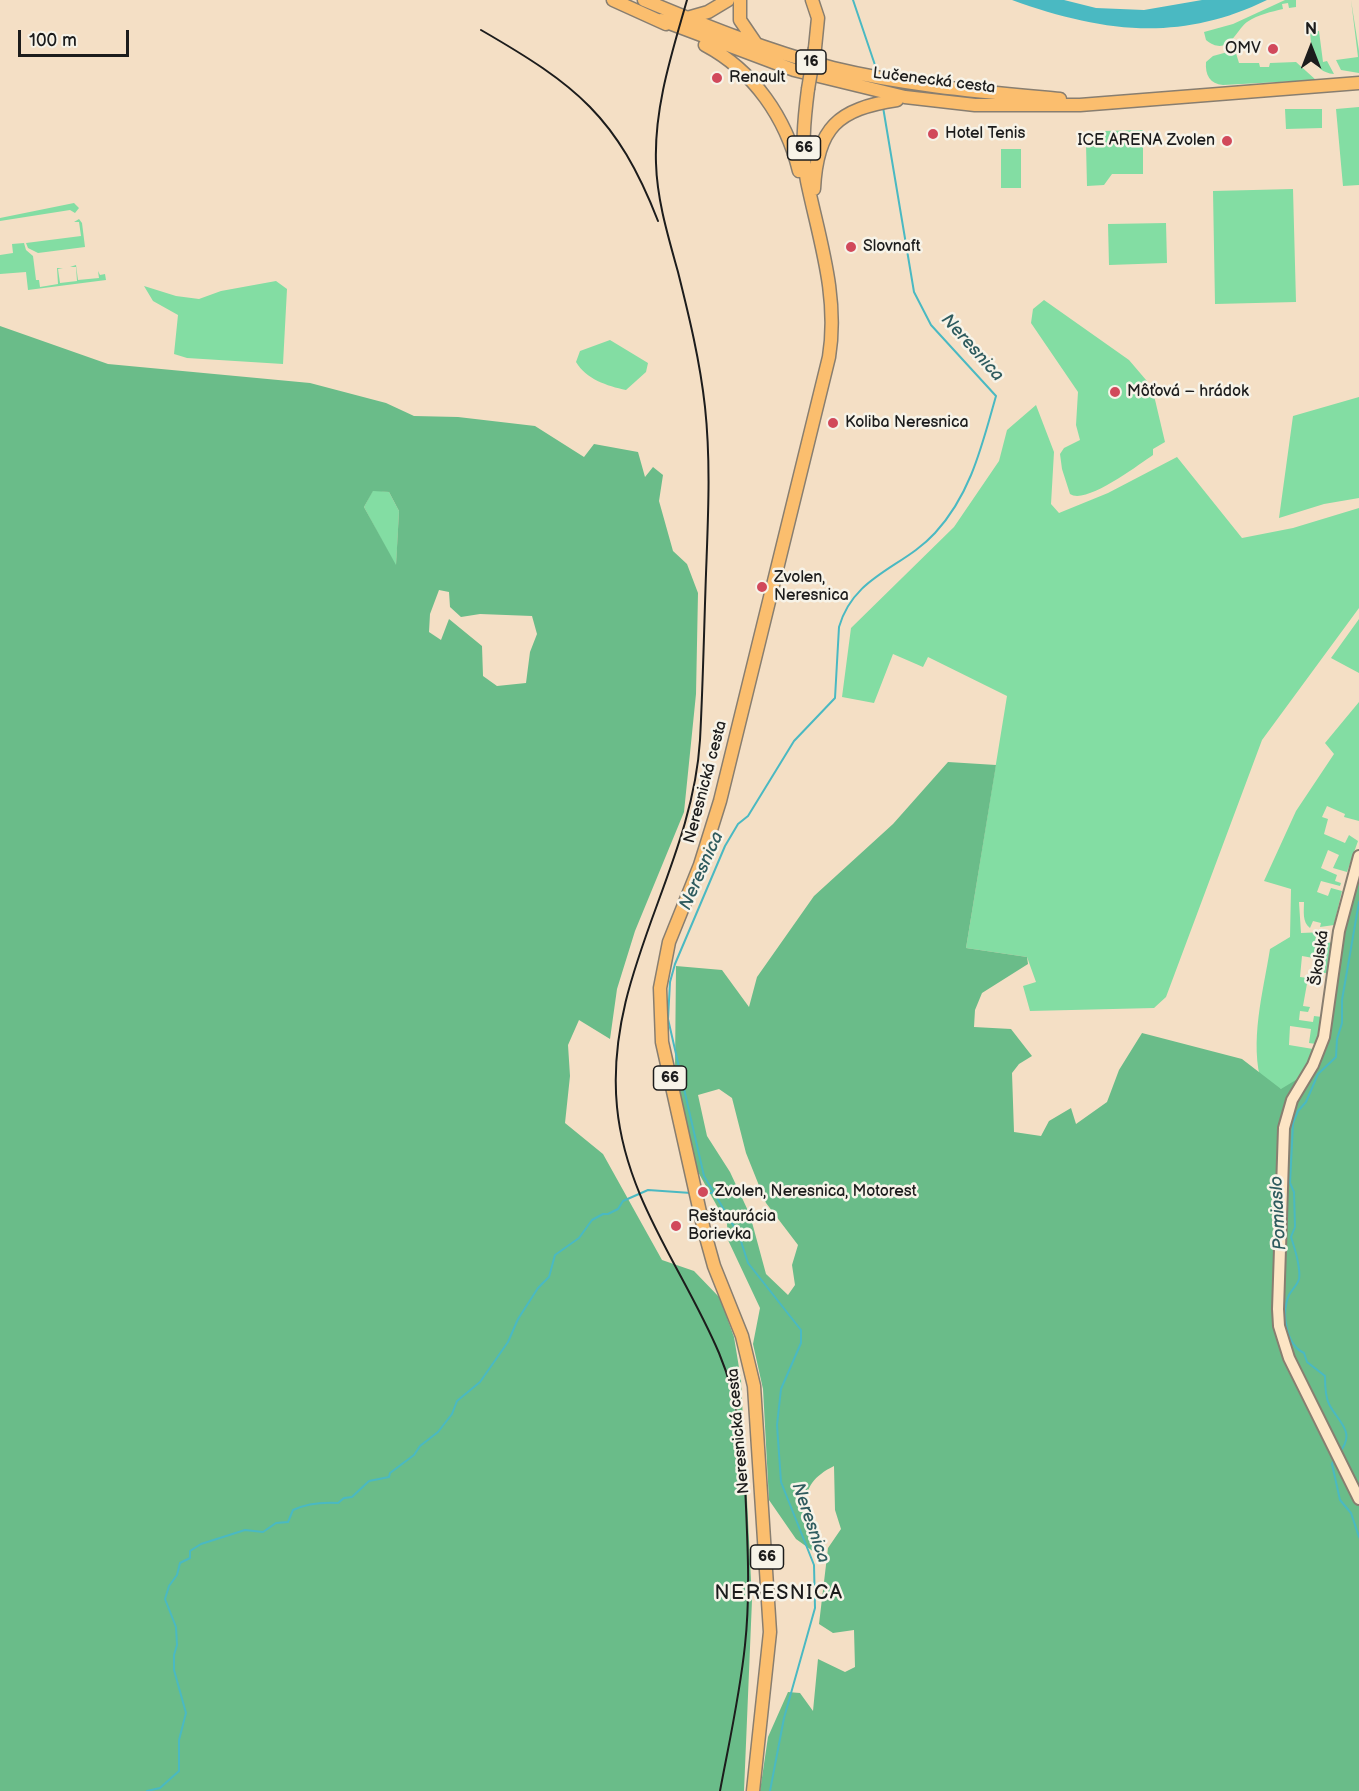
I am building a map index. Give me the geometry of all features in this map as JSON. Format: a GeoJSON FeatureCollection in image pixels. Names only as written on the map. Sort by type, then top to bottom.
{"type":"FeatureCollection","features":[{"type":"Feature","properties":{"kind":"main road","name":"16"},"geometry":{"type":"LineString","coordinates":[[613,0],[660,20]]}},
{"type":"Feature","properties":{"kind":"main road","name":"16"},"geometry":{"type":"LineString","coordinates":[[644,0],[687,18]]}},
{"type":"Feature","properties":{"kind":"main road"},"geometry":{"type":"LineString","coordinates":[[687,18],[717,8],[728,0]]}},
{"type":"Feature","properties":{"kind":"main road"},"geometry":{"type":"LineString","coordinates":[[740,0],[740,20],[758,46]]}},
{"type":"Feature","properties":{"kind":"main road","name":"66"},"geometry":{"type":"LineString","coordinates":[[812,0],[818,18],[808,89],[804,147],[813,206]]}},
{"type":"Feature","properties":{"kind":"main road","name":"Lučenecká cesta"},"geometry":{"type":"LineString","coordinates":[[687,18],[758,46],[864,75],[889,80],[1107,102]]}},
{"type":"Feature","properties":{"kind":"main road","name":"Lučenecká cesta"},"geometry":{"type":"LineString","coordinates":[[660,20],[761,60],[869,90],[897,97],[991,106],[1080,105],[1359,83]]}},
{"type":"Feature","properties":{"kind":"main road"},"geometry":{"type":"LineString","coordinates":[[660,20],[731,61],[762,93],[786,134],[803,185],[813,206]]}},
{"type":"Feature","properties":{"kind":"main road"},"geometry":{"type":"LineString","coordinates":[[813,206],[817,158],[824,139],[848,113],[872,103],[897,97]]}},
{"type":"Feature","properties":{"kind":"main road","name":"Neresnická cesta"},"geometry":{"type":"LineString","coordinates":[[753,1791],[770,1632],[768,1569],[754,1386],[746,1346],[714,1266],[704,1230],[662,1042],[659,1001],[668,948],[700,865],[722,793],[829,357],[833,325],[829,279],[813,206]]}},
{"type":"Feature","properties":{"kind":"street","name":"Školská"},"geometry":{"type":"LineString","coordinates":[[1359,856],[1339,931],[1324,1037],[1313,1065],[1292,1100],[1284,1128],[1278,1309],[1279,1326],[1289,1358],[1359,1499]]}},
{"type":"Feature","properties":{"kind":"green space"},"geometry":{"type":"Polygon","coordinates":[[[1285,0],[1296,0],[1296,7],[1289,8],[1288,3],[1282,4],[1283,9],[1252,19],[1226,44],[1214,45],[1206,40],[1204,32],[1233,24],[1285,0]]]}},
{"type":"Feature","properties":{"kind":"green space"},"geometry":{"type":"Polygon","coordinates":[[[1351,0],[1359,51],[1359,73],[1341,70],[1336,60],[1358,57],[1351,0]]]}},
{"type":"Feature","properties":{"kind":"green space"},"geometry":{"type":"Polygon","coordinates":[[[1319,31],[1323,62],[1327,61],[1334,74],[1321,69],[1314,59],[1310,32],[1319,31]]]}},
{"type":"Feature","properties":{"kind":"green space"},"geometry":{"type":"Polygon","coordinates":[[[1235,50],[1239,63],[1259,63],[1260,67],[1269,67],[1270,63],[1296,62],[1316,80],[1223,85],[1212,81],[1206,71],[1206,62],[1213,56],[1235,50]]]}},
{"type":"Feature","properties":{"kind":"green space"},"geometry":{"type":"Polygon","coordinates":[[[1359,107],[1359,185],[1343,186],[1336,109],[1359,107]]]}},
{"type":"Feature","properties":{"kind":"green space"},"geometry":{"type":"Polygon","coordinates":[[[1285,109],[1322,109],[1322,128],[1286,129],[1285,109]]]}},
{"type":"Feature","properties":{"kind":"green space"},"geometry":{"type":"Polygon","coordinates":[[[1143,130],[1143,174],[1112,174],[1104,185],[1087,186],[1086,144],[1097,143],[1104,131],[1143,130]]]}},
{"type":"Feature","properties":{"kind":"green space"},"geometry":{"type":"Polygon","coordinates":[[[1001,149],[1021,149],[1021,188],[1001,188],[1001,149]]]}},
{"type":"Feature","properties":{"kind":"green space"},"geometry":{"type":"Polygon","coordinates":[[[1293,189],[1296,302],[1215,304],[1213,191],[1293,189]]]}},
{"type":"Feature","properties":{"kind":"green space"},"geometry":{"type":"Polygon","coordinates":[[[74,203],[79,208],[75,213],[70,210],[0,221],[0,218],[74,203]]]}},
{"type":"Feature","properties":{"kind":"green space"},"geometry":{"type":"Polygon","coordinates":[[[79,219],[82,223],[85,247],[38,253],[28,248],[26,243],[81,236],[79,222],[74,222],[79,219]]]}},
{"type":"Feature","properties":{"kind":"green space"},"geometry":{"type":"Polygon","coordinates":[[[1166,223],[1167,263],[1109,265],[1108,224],[1166,223]]]}},
{"type":"Feature","properties":{"kind":"green space"},"geometry":{"type":"Polygon","coordinates":[[[24,243],[26,250],[33,256],[36,280],[39,280],[40,287],[58,284],[57,268],[63,268],[58,269],[60,283],[77,281],[76,267],[70,267],[76,265],[78,280],[99,278],[98,271],[100,275],[105,274],[106,280],[28,290],[26,272],[0,274],[0,255],[13,253],[12,244],[24,243]]]}},
{"type":"Feature","properties":{"kind":"green space"},"geometry":{"type":"Polygon","coordinates":[[[276,281],[287,289],[283,364],[187,358],[174,354],[178,315],[153,301],[144,286],[176,296],[199,299],[221,291],[276,281]]]}},
{"type":"Feature","properties":{"kind":"green space"},"geometry":{"type":"Polygon","coordinates":[[[1044,300],[1129,360],[1152,387],[1165,442],[1153,449],[1153,455],[1112,482],[1088,494],[1078,496],[1070,494],[1060,454],[1064,448],[1080,440],[1076,425],[1078,392],[1031,323],[1033,309],[1044,300]]]}},
{"type":"Feature","properties":{"kind":"green space"},"geometry":{"type":"Polygon","coordinates":[[[0,326],[108,364],[310,383],[386,403],[414,416],[458,417],[535,426],[584,457],[594,444],[638,452],[645,477],[653,467],[663,475],[659,501],[673,551],[687,564],[698,593],[696,694],[684,812],[635,931],[617,989],[610,1039],[579,1020],[568,1045],[570,1076],[565,1123],[603,1154],[662,1260],[694,1271],[720,1298],[734,1337],[741,1380],[752,1600],[744,1791],[0,1791],[0,326]],[[373,491],[364,507],[396,565],[399,511],[389,492],[373,491]],[[439,590],[430,614],[429,632],[441,640],[449,619],[482,646],[483,676],[497,686],[526,683],[530,652],[537,634],[532,616],[480,614],[461,617],[450,607],[449,592],[439,590]]]}},
{"type":"Feature","properties":{"kind":"green space"},"geometry":{"type":"Polygon","coordinates":[[[610,340],[648,363],[646,372],[626,390],[598,381],[585,373],[576,362],[580,351],[610,340]]]}},
{"type":"Feature","properties":{"kind":"green space"},"geometry":{"type":"Polygon","coordinates":[[[1359,397],[1359,498],[1324,504],[1279,518],[1293,416],[1359,397]]]}},
{"type":"Feature","properties":{"kind":"green space"},"geometry":{"type":"Polygon","coordinates":[[[1036,405],[1054,452],[1051,504],[1059,513],[1108,493],[1177,457],[1242,538],[1293,528],[1359,508],[1359,608],[1262,740],[1166,997],[1154,1008],[1030,1011],[1023,986],[1036,982],[1027,957],[966,948],[1007,696],[928,657],[923,667],[893,654],[874,703],[842,697],[851,628],[954,527],[999,461],[1007,430],[1036,405]]]}},
{"type":"Feature","properties":{"kind":"green space"},"geometry":{"type":"Polygon","coordinates":[[[373,490],[389,492],[399,511],[396,567],[364,507],[373,490]]]}},
{"type":"Feature","properties":{"kind":"green space"},"geometry":{"type":"Polygon","coordinates":[[[1359,619],[1359,673],[1331,658],[1359,619]]]}},
{"type":"Feature","properties":{"kind":"green space"},"geometry":{"type":"Polygon","coordinates":[[[1359,702],[1359,821],[1344,817],[1345,814],[1327,806],[1322,817],[1328,819],[1324,834],[1345,843],[1349,835],[1358,841],[1347,872],[1333,868],[1339,855],[1328,850],[1321,868],[1337,875],[1335,881],[1341,883],[1340,886],[1321,881],[1317,892],[1328,896],[1331,888],[1342,891],[1334,925],[1320,927],[1321,923],[1313,921],[1310,928],[1305,920],[1304,902],[1299,902],[1301,933],[1325,932],[1324,935],[1316,936],[1315,945],[1333,942],[1327,973],[1318,973],[1319,959],[1302,956],[1300,977],[1308,978],[1303,1006],[1310,1007],[1308,1012],[1300,1011],[1299,1020],[1313,1022],[1314,1016],[1322,1017],[1316,1044],[1309,1043],[1311,1029],[1290,1026],[1289,1045],[1313,1049],[1313,1053],[1301,1078],[1286,1090],[1262,1085],[1257,1052],[1261,1000],[1270,949],[1290,937],[1291,889],[1264,881],[1296,811],[1334,754],[1325,743],[1359,702]]]}},
{"type":"Feature","properties":{"kind":"green space"},"geometry":{"type":"Polygon","coordinates":[[[948,762],[996,765],[966,948],[1027,957],[1028,964],[982,993],[975,1010],[974,1027],[1011,1029],[1032,1056],[1019,1064],[1012,1073],[1014,1132],[1041,1136],[1049,1121],[1071,1108],[1076,1124],[1107,1102],[1119,1070],[1142,1033],[1242,1059],[1281,1089],[1314,1069],[1346,916],[1359,874],[1359,1791],[760,1791],[768,1737],[788,1692],[800,1693],[813,1711],[818,1659],[845,1672],[855,1667],[854,1630],[833,1633],[819,1624],[828,1548],[841,1529],[835,1510],[834,1466],[812,1483],[808,1492],[806,1513],[814,1552],[796,1539],[769,1500],[763,1389],[753,1344],[760,1308],[728,1240],[727,1224],[697,1170],[675,1068],[676,966],[722,970],[749,1007],[757,977],[814,896],[893,824],[948,762]],[[719,1089],[698,1095],[707,1136],[730,1172],[750,1215],[766,1274],[788,1295],[795,1285],[792,1265],[798,1245],[766,1203],[746,1153],[732,1098],[719,1089]]]}},
{"type":"Feature","properties":{"kind":"water"},"geometry":{"type":"Polygon","coordinates":[[[1012,0],[1064,0],[1096,8],[1144,10],[1202,0],[1267,0],[1234,14],[1203,23],[1140,28],[1077,20],[1012,0]]]}},
{"type":"Feature","properties":{"kind":"waterway","name":"Neresnica"},"geometry":{"type":"LineString","coordinates":[[853,0],[877,71]]}},
{"type":"Feature","properties":{"kind":"waterway","name":"Neresnica"},"geometry":{"type":"LineString","coordinates":[[770,1791],[784,1718],[815,1608],[814,1565],[781,1482],[777,1425],[781,1389],[801,1343],[801,1330],[748,1263],[739,1235],[704,1176],[668,1019],[670,982],[675,964],[725,846],[738,824],[748,816],[794,741],[835,698],[839,627],[846,609],[868,584],[922,545],[947,518],[958,502],[974,468],[996,396],[931,325],[914,292],[883,107]]}},
{"type":"Feature","properties":{"kind":"waterway","name":"Pomiaslo"},"geometry":{"type":"LineString","coordinates":[[1339,1453],[1344,1446],[1346,1433],[1328,1401],[1325,1376],[1307,1362],[1304,1353],[1293,1343],[1289,1336],[1285,1311],[1289,1295],[1298,1281],[1299,1274],[1291,1237],[1295,1227],[1294,1192],[1290,1183],[1293,1123],[1298,1111],[1306,1102],[1318,1074],[1336,1057],[1337,1039],[1342,1023],[1342,1000],[1359,902]]}},
{"type":"Feature","properties":{"kind":"waterway"},"geometry":{"type":"LineString","coordinates":[[147,1791],[160,1788],[179,1771],[179,1740],[186,1713],[174,1670],[177,1645],[176,1627],[165,1599],[169,1586],[177,1575],[180,1563],[190,1558],[190,1551],[201,1544],[245,1530],[263,1532],[276,1523],[288,1522],[293,1510],[315,1504],[338,1503],[344,1498],[352,1497],[369,1481],[389,1477],[390,1473],[414,1455],[420,1446],[438,1432],[452,1414],[457,1401],[480,1382],[508,1342],[518,1319],[538,1288],[549,1277],[555,1255],[579,1238],[592,1220],[618,1209],[623,1201],[648,1190],[691,1193]]}},
{"type":"Feature","properties":{"kind":"waterway"},"geometry":{"type":"LineString","coordinates":[[700,1193],[712,1193]]}},
{"type":"Feature","properties":{"kind":"waterway","name":"Pomiaslo"},"geometry":{"type":"LineString","coordinates":[[1334,1460],[1332,1464],[1340,1500],[1351,1513],[1359,1537]]}},
{"type":"Feature","properties":{"kind":"railway"},"geometry":{"type":"LineString","coordinates":[[687,0],[661,101],[656,163],[658,191],[697,356],[707,428],[708,511],[700,740],[694,788],[682,833],[635,967],[623,1012],[617,1058],[617,1107],[632,1173],[658,1234],[719,1353],[732,1391],[740,1428],[745,1487],[748,1610],[740,1682],[720,1791]]}},
{"type":"Feature","properties":{"kind":"railway"},"geometry":{"type":"LineString","coordinates":[[481,30],[543,68],[590,107],[609,129],[626,155],[643,185],[658,221]]}},
{"type":"Feature","properties":{"kind":"place","name":"OMV"},"geometry":{"type":"Point","coordinates":[1273,49]}},
{"type":"Feature","properties":{"kind":"place","name":"Renault"},"geometry":{"type":"Point","coordinates":[717,78]}},
{"type":"Feature","properties":{"kind":"place","name":"Hotel Tenis"},"geometry":{"type":"Point","coordinates":[933,134]}},
{"type":"Feature","properties":{"kind":"place","name":"ICE ARENA Zvolen"},"geometry":{"type":"Point","coordinates":[1227,141]}},
{"type":"Feature","properties":{"kind":"place","name":"Slovnaft"},"geometry":{"type":"Point","coordinates":[851,247]}},
{"type":"Feature","properties":{"kind":"place","name":"Môťová – hrádok"},"geometry":{"type":"Point","coordinates":[1115,392]}},
{"type":"Feature","properties":{"kind":"place","name":"Koliba Neresnica"},"geometry":{"type":"Point","coordinates":[833,423]}},
{"type":"Feature","properties":{"kind":"place","name":"Zvolen, Neresnica"},"geometry":{"type":"Point","coordinates":[762,587]}},
{"type":"Feature","properties":{"kind":"place","name":"Zvolen, Neresnica, Motorest"},"geometry":{"type":"Point","coordinates":[703,1192]}},
{"type":"Feature","properties":{"kind":"place","name":"Reštaurácia Borievka"},"geometry":{"type":"Point","coordinates":[676,1226]}},
{"type":"Feature","properties":{"kind":"district","name":"NERESNICA"},"geometry":{"type":"Point","coordinates":[779,1594]}}]}
